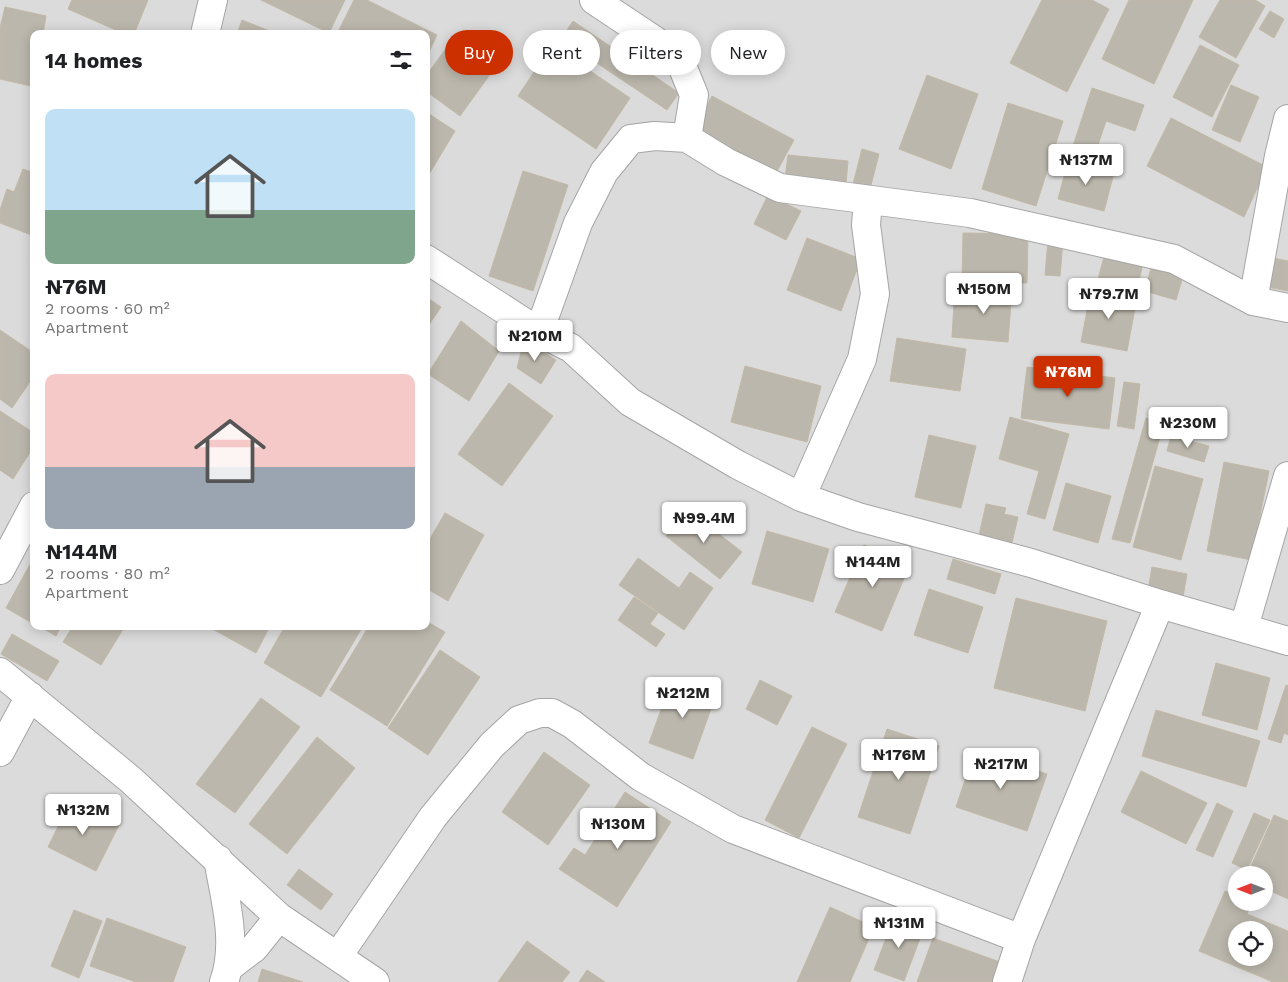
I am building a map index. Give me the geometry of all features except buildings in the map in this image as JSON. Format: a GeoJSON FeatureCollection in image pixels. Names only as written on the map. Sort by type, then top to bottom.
{"type":"FeatureCollection","features":[{"type":"Feature","properties":{"kind":"street"},"geometry":{"type":"LineString","coordinates":[[206,30],[213,0]]}},
{"type":"Feature","properties":{"kind":"street"},"geometry":{"type":"LineString","coordinates":[[594,0],[678,56],[694,95],[687,138]]}},
{"type":"Feature","properties":{"kind":"street"},"geometry":{"type":"LineString","coordinates":[[1253,301],[1279,156],[1288,119]]}},
{"type":"Feature","properties":{"kind":"street"},"geometry":{"type":"LineString","coordinates":[[539,332],[578,224],[604,172],[631,138],[655,136],[687,138],[726,162],[780,188],[970,213],[1174,259],[1253,301],[1288,308]]}},
{"type":"Feature","properties":{"kind":"street"},"geometry":{"type":"LineString","coordinates":[[801,497],[862,359],[875,294],[866,226],[868,200]]}},
{"type":"Feature","properties":{"kind":"street"},"geometry":{"type":"LineString","coordinates":[[430,262],[539,332],[571,348],[630,402],[738,465],[801,497],[858,517],[1031,563],[1160,604],[1288,641]]}},
{"type":"Feature","properties":{"kind":"street"},"geometry":{"type":"LineString","coordinates":[[1244,628],[1288,476]]}},
{"type":"Feature","properties":{"kind":"street"},"geometry":{"type":"LineString","coordinates":[[0,570],[30,514]]}},
{"type":"Feature","properties":{"kind":"street"},"geometry":{"type":"LineString","coordinates":[[1006,982],[1021,939],[1160,604]]}},
{"type":"Feature","properties":{"kind":"street"},"geometry":{"type":"LineString","coordinates":[[0,672],[131,780],[279,917],[374,982]]}},
{"type":"Feature","properties":{"kind":"street"},"geometry":{"type":"LineString","coordinates":[[0,752],[30,696]]}},
{"type":"Feature","properties":{"kind":"street"},"geometry":{"type":"LineString","coordinates":[[338,956],[433,817],[492,745],[519,720],[540,713],[552,713],[572,724],[641,777],[733,829],[1021,939]]}},
{"type":"Feature","properties":{"kind":"street"},"geometry":{"type":"LineString","coordinates":[[218,859],[229,920],[226,975]]}},
{"type":"Feature","properties":{"kind":"street"},"geometry":{"type":"LineString","coordinates":[[226,975],[254,948],[279,917]]}},
{"type":"Feature","properties":{"kind":"shaded area"},"geometry":{"type":"Polygon","coordinates":[[[0,0],[1288,0],[1288,982],[0,982],[0,0]]]}}]}
